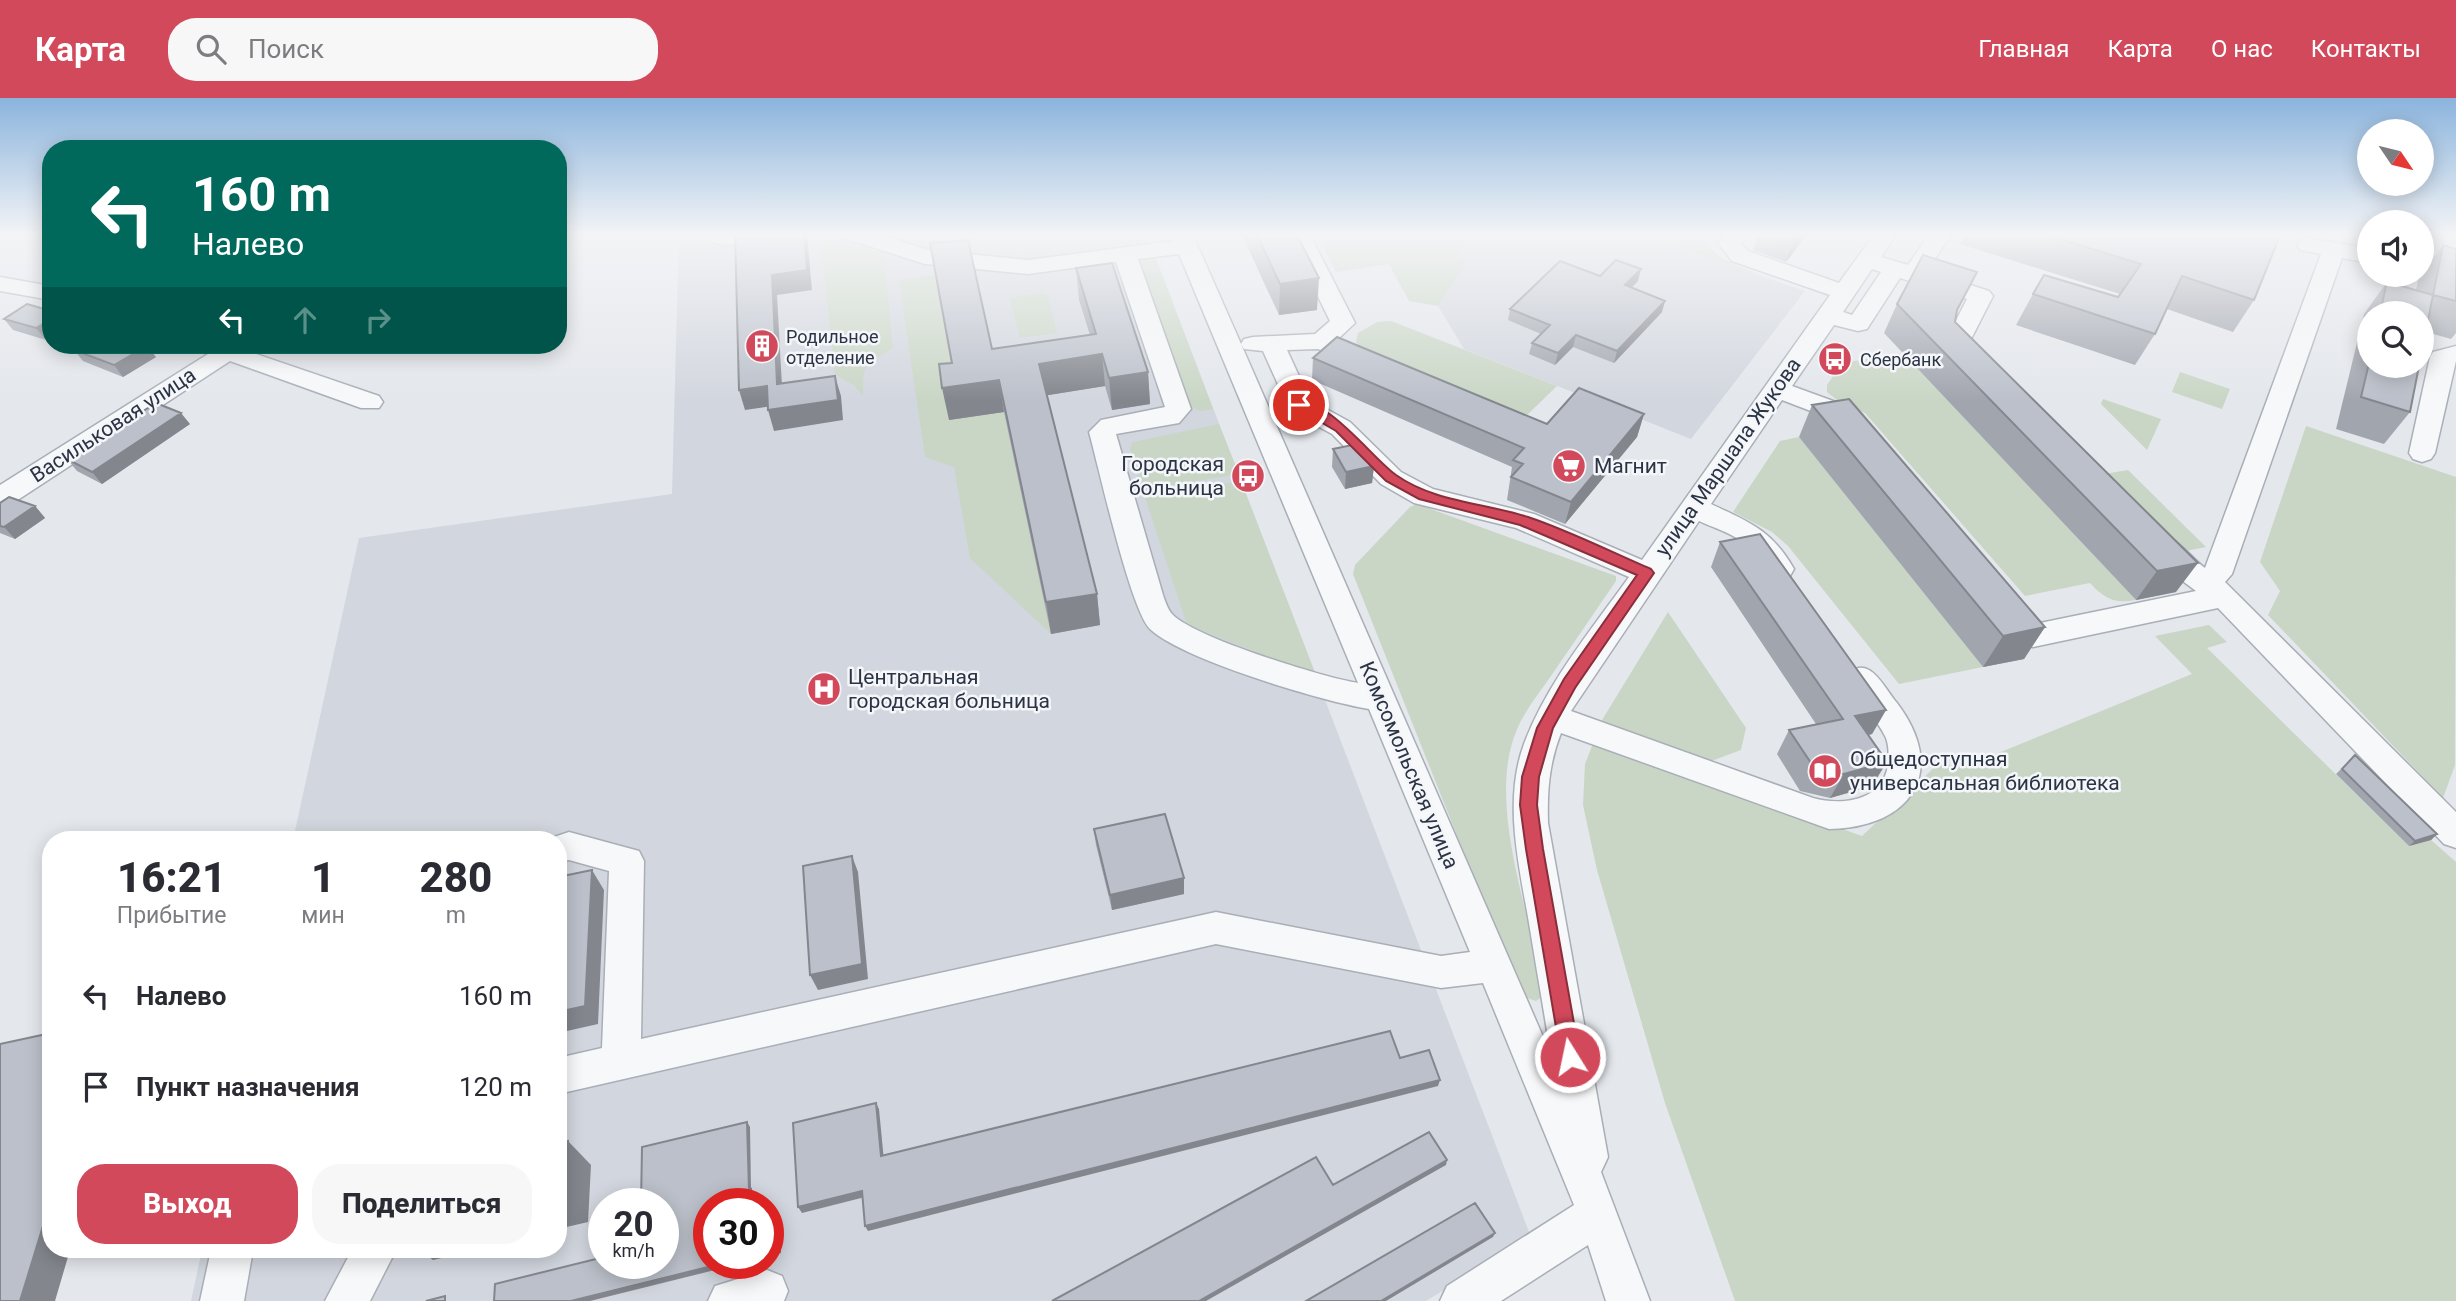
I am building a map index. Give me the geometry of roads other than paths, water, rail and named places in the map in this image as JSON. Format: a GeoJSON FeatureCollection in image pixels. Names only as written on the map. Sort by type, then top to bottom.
{"type":"FeatureCollection","features":[{"type":"Feature","properties":{"kind":"street"},"geometry":{"type":"LineString","coordinates":[[1137,289],[1178,410],[1170,417],[1110,426],[1102,432],[1148,595],[1160,621],[1188,640],[1332,691],[1380,699]]}},
{"type":"Feature","properties":{"kind":"street","name":"Комсомольская улица"},"geometry":{"type":"LineString","coordinates":[[1205,289],[1494,965],[1598,1214],[1628,1301]]}},
{"type":"Feature","properties":{"kind":"street"},"geometry":{"type":"LineString","coordinates":[[1321,341],[1343,323],[1326,289]]}},
{"type":"Feature","properties":{"kind":"street"},"geometry":{"type":"LineString","coordinates":[[1836,289],[1844,292]]}},
{"type":"Feature","properties":{"kind":"street","name":"улица Маршала Жукова"},"geometry":{"type":"LineString","coordinates":[[1598,1214],[1529,805],[1535,753],[1570,684],[1846,289]]}},
{"type":"Feature","properties":{"kind":"street"},"geometry":{"type":"LineString","coordinates":[[1828,315],[1858,324],[1888,289]]}},
{"type":"Feature","properties":{"kind":"street"},"geometry":{"type":"LineString","coordinates":[[1959,289],[1981,296],[1958,340],[1996,378]]}},
{"type":"Feature","properties":{"kind":"street"},"geometry":{"type":"LineString","coordinates":[[2213,589],[2307,289]]}},
{"type":"Feature","properties":{"kind":"street"},"geometry":{"type":"LineString","coordinates":[[1230,347],[1272,342],[1321,341],[1385,368]]}},
{"type":"Feature","properties":{"kind":"street"},"geometry":{"type":"LineString","coordinates":[[1272,342],[1299,405],[1340,428],[1391,478],[1424,496],[1524,521],[1646,573]]}},
{"type":"Feature","properties":{"kind":"street"},"geometry":{"type":"LineString","coordinates":[[2422,453],[2442,357],[2456,353]]}},
{"type":"Feature","properties":{"kind":"street","name":"Васильковая улица"},"geometry":{"type":"LineString","coordinates":[[0,498],[207,354]]}},
{"type":"Feature","properties":{"kind":"street"},"geometry":{"type":"LineString","coordinates":[[233,354],[370,402]]}},
{"type":"Feature","properties":{"kind":"street"},"geometry":{"type":"LineString","coordinates":[[1775,389],[1846,415],[1872,446]]}},
{"type":"Feature","properties":{"kind":"street"},"geometry":{"type":"LineString","coordinates":[[1693,507],[1751,534],[1762,543],[1799,595]]}},
{"type":"Feature","properties":{"kind":"street"},"geometry":{"type":"LineString","coordinates":[[2146,529],[2182,566],[2213,589],[2456,834]]}},
{"type":"Feature","properties":{"kind":"street"},"geometry":{"type":"LineString","coordinates":[[1997,594],[2033,636],[2213,589]]}},
{"type":"Feature","properties":{"kind":"street"},"geometry":{"type":"LineString","coordinates":[[1551,717],[1773,795],[1801,808],[1832,816],[1882,805],[1899,783],[1905,756],[1902,737],[1846,661]]}},
{"type":"Feature","properties":{"kind":"street"},"geometry":{"type":"LineString","coordinates":[[567,846],[627,861],[621,1062]]}},
{"type":"Feature","properties":{"kind":"street"},"geometry":{"type":"LineString","coordinates":[[567,1074],[1216,928],[1441,972],[1494,965]]}},
{"type":"Feature","properties":{"kind":"street"},"geometry":{"type":"LineString","coordinates":[[1462,1301],[1598,1214]]}},
{"type":"Feature","properties":{"kind":"street"},"geometry":{"type":"LineString","coordinates":[[222,1301],[230,1258]]}},
{"type":"Feature","properties":{"kind":"street"},"geometry":{"type":"LineString","coordinates":[[346,1301],[370,1258]]}},
{"type":"Feature","properties":{"kind":"place","name":"Родильное отделение"},"geometry":{"type":"Point","coordinates":[762,346]}},
{"type":"Feature","properties":{"kind":"place","name":"Сбербанк"},"geometry":{"type":"Point","coordinates":[1835,359]}},
{"type":"Feature","properties":{"kind":"place","name":"Магнит"},"geometry":{"type":"Point","coordinates":[1569,466]}},
{"type":"Feature","properties":{"kind":"place","name":"Городская больница"},"geometry":{"type":"Point","coordinates":[1248,476]}},
{"type":"Feature","properties":{"kind":"place","name":"Центральная городская больница"},"geometry":{"type":"Point","coordinates":[824,689]}},
{"type":"Feature","properties":{"kind":"place","name":"Общедоступная универсальная библиотека"},"geometry":{"type":"Point","coordinates":[1825,771]}}]}
